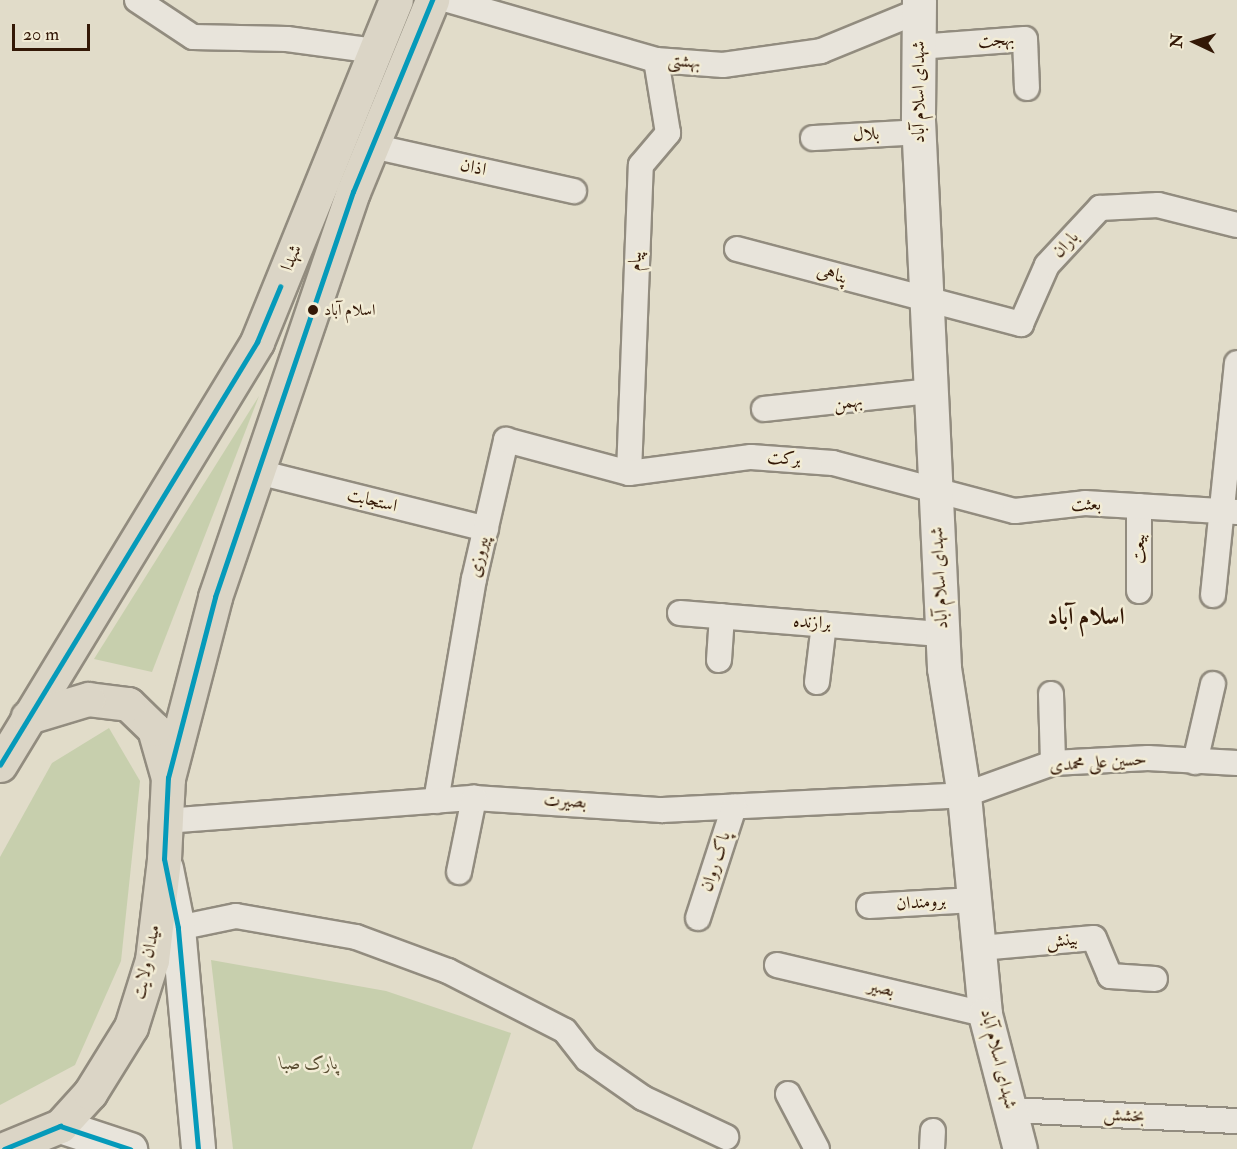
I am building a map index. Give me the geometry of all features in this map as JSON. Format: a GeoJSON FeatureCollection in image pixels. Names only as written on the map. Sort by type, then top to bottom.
{"type":"FeatureCollection","features":[{"type":"Feature","properties":{"kind":"main road","name":"شهدا"},"geometry":{"type":"LineString","coordinates":[[28,717],[257,342],[396,0]]}},
{"type":"Feature","properties":{"kind":"main road","name":"شهدا"},"geometry":{"type":"LineString","coordinates":[[168,778],[215,597],[372,146],[432,0]]}},
{"type":"Feature","properties":{"kind":"main road","name":"میدان ولایت"},"geometry":{"type":"LineString","coordinates":[[4,1149],[60,1126],[90,1093],[131,1027],[152,960],[164,860],[168,778],[154,729],[128,704],[88,699],[28,717]]}},
{"type":"Feature","properties":{"kind":"main road"},"geometry":{"type":"LineString","coordinates":[[0,765],[28,717]]}},
{"type":"Feature","properties":{"kind":"street"},"geometry":{"type":"LineString","coordinates":[[136,0],[193,37],[286,39],[376,51]]}},
{"type":"Feature","properties":{"kind":"street","name":"بهشتی"},"geometry":{"type":"LineString","coordinates":[[448,0],[656,60],[723,65],[821,51],[919,6]]}},
{"type":"Feature","properties":{"kind":"street","name":"شهدای اسلام آباد"},"geometry":{"type":"LineString","coordinates":[[919,6],[919,132],[943,634],[964,795],[985,1014],[1020,1149]]}},
{"type":"Feature","properties":{"kind":"street","name":"بهجت"},"geometry":{"type":"LineString","coordinates":[[918,48],[1025,39],[1027,88]]}},
{"type":"Feature","properties":{"kind":"street","name":"پیام"},"geometry":{"type":"LineString","coordinates":[[629,473],[641,165],[668,133],[656,60]]}},
{"type":"Feature","properties":{"kind":"street","name":"بلال"},"geometry":{"type":"LineString","coordinates":[[813,138],[919,132]]}},
{"type":"Feature","properties":{"kind":"street","name":"اذان"},"geometry":{"type":"LineString","coordinates":[[372,146],[574,191]]}},
{"type":"Feature","properties":{"kind":"street","name":"باران"},"geometry":{"type":"LineString","coordinates":[[927,300],[1022,324],[1047,265],[1100,208],[1158,206],[1237,225]]}},
{"type":"Feature","properties":{"kind":"street","name":"پناهی"},"geometry":{"type":"LineString","coordinates":[[737,249],[927,300]]}},
{"type":"Feature","properties":{"kind":"street"},"geometry":{"type":"LineString","coordinates":[[1213,595],[1231,511],[1237,363]]}},
{"type":"Feature","properties":{"kind":"street","name":"بهمن"},"geometry":{"type":"LineString","coordinates":[[764,409],[931,391]]}},
{"type":"Feature","properties":{"kind":"street","name":"پیروزی"},"geometry":{"type":"LineString","coordinates":[[436,801],[486,529],[506,440],[629,473]]}},
{"type":"Feature","properties":{"kind":"street","name":"برکت"},"geometry":{"type":"LineString","coordinates":[[629,473],[763,458],[833,463],[936,494]]}},
{"type":"Feature","properties":{"kind":"street","name":"استجابت"},"geometry":{"type":"LineString","coordinates":[[258,472],[486,529]]}},
{"type":"Feature","properties":{"kind":"street","name":"بعثت"},"geometry":{"type":"LineString","coordinates":[[936,494],[1015,511],[1085,503],[1231,511]]}},
{"type":"Feature","properties":{"kind":"street","name":"بیعت"},"geometry":{"type":"LineString","coordinates":[[1139,506],[1139,591]]}},
{"type":"Feature","properties":{"kind":"street","name":"برازنده"},"geometry":{"type":"LineString","coordinates":[[680,614],[943,634]]}},
{"type":"Feature","properties":{"kind":"street"},"geometry":{"type":"LineString","coordinates":[[719,660],[722,616]]}},
{"type":"Feature","properties":{"kind":"street"},"geometry":{"type":"LineString","coordinates":[[818,682],[824,624]]}},
{"type":"Feature","properties":{"kind":"street"},"geometry":{"type":"LineString","coordinates":[[1195,762],[1213,684]]}},
{"type":"Feature","properties":{"kind":"street"},"geometry":{"type":"LineString","coordinates":[[1052,694],[1053,763]]}},
{"type":"Feature","properties":{"kind":"street","name":"حسین علی محمدی"},"geometry":{"type":"LineString","coordinates":[[964,795],[1053,763],[1237,763]]}},
{"type":"Feature","properties":{"kind":"street","name":"بصیرت"},"geometry":{"type":"LineString","coordinates":[[165,821],[474,798],[662,810],[964,795]]}},
{"type":"Feature","properties":{"kind":"street"},"geometry":{"type":"LineString","coordinates":[[459,872],[474,798]]}},
{"type":"Feature","properties":{"kind":"street","name":"پاک روان"},"geometry":{"type":"LineString","coordinates":[[698,918],[734,807]]}},
{"type":"Feature","properties":{"kind":"street"},"geometry":{"type":"LineString","coordinates":[[164,860],[178,928],[198,1149]]}},
{"type":"Feature","properties":{"kind":"street","name":"برومندان"},"geometry":{"type":"LineString","coordinates":[[869,906],[974,900]]}},
{"type":"Feature","properties":{"kind":"street"},"geometry":{"type":"LineString","coordinates":[[178,928],[236,916],[356,937],[448,971],[565,1031],[587,1059],[643,1098],[726,1137]]}},
{"type":"Feature","properties":{"kind":"street","name":"بینش"},"geometry":{"type":"LineString","coordinates":[[980,948],[1094,938],[1110,976],[1155,979]]}},
{"type":"Feature","properties":{"kind":"street","name":"بصیر"},"geometry":{"type":"LineString","coordinates":[[777,964],[985,1014]]}},
{"type":"Feature","properties":{"kind":"street"},"geometry":{"type":"LineString","coordinates":[[788,1094],[817,1149]]}},
{"type":"Feature","properties":{"kind":"street","name":"بخشش"},"geometry":{"type":"LineString","coordinates":[[1011,1110],[1237,1121]]}},
{"type":"Feature","properties":{"kind":"street"},"geometry":{"type":"LineString","coordinates":[[60,1126],[130,1149]]}},
{"type":"Feature","properties":{"kind":"green space"},"geometry":{"type":"Polygon","coordinates":[[[259,396],[152,672],[94,659],[259,396]]]}},
{"type":"Feature","properties":{"kind":"green space"},"geometry":{"type":"Polygon","coordinates":[[[109,728],[140,781],[121,961],[75,1065],[0,1105],[0,857],[52,763],[109,728]]]}},
{"type":"Feature","properties":{"kind":"green space","name":"پارک صبا"},"geometry":{"type":"Polygon","coordinates":[[[211,960],[386,991],[511,1033],[472,1149],[233,1149],[211,960]]]}},
{"type":"Feature","properties":{"kind":"transit line"},"geometry":{"type":"LineString","coordinates":[[198,1149],[178,928],[164,859],[168,778],[215,597],[353,192],[432,0]]}},
{"type":"Feature","properties":{"kind":"transit line"},"geometry":{"type":"LineString","coordinates":[[0,765],[257,342],[280,287]]}},
{"type":"Feature","properties":{"kind":"transit line"},"geometry":{"type":"LineString","coordinates":[[4,1149],[60,1126],[130,1149]]}},
{"type":"Feature","properties":{"kind":"place","name":"اسلام آباد"},"geometry":{"type":"Point","coordinates":[313,310]}},
{"type":"Feature","properties":{"kind":"district","name":"اسلام آباد"},"geometry":{"type":"Point","coordinates":[1086,617]}}]}
